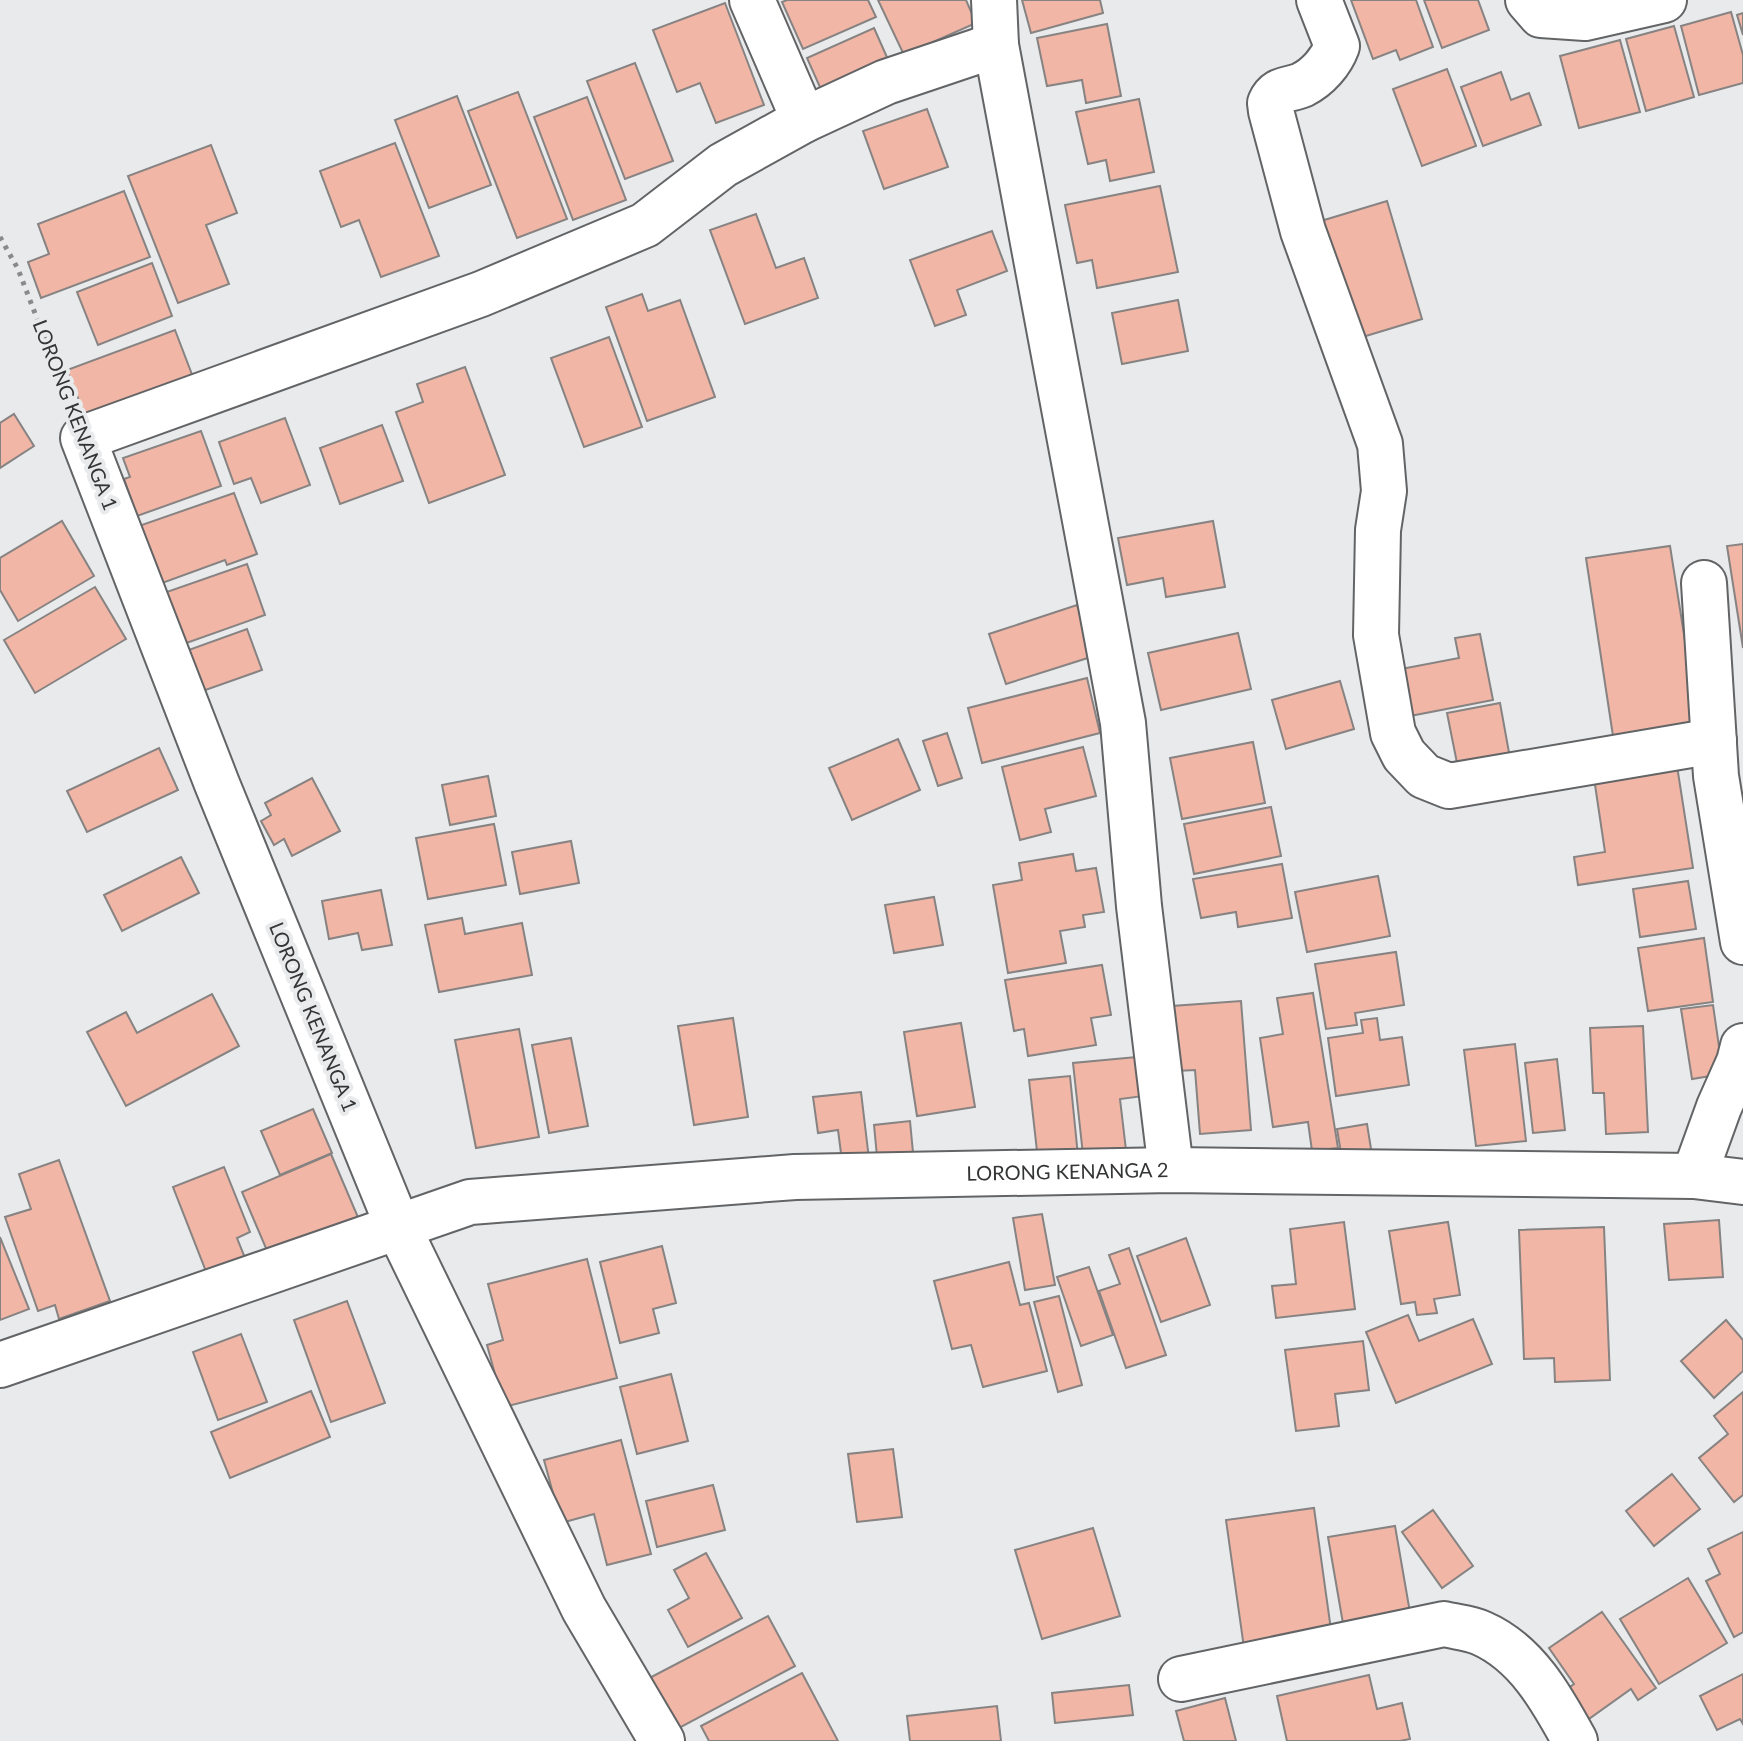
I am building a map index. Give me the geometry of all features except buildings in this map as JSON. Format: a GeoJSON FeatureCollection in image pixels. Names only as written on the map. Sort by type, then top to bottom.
{"type":"FeatureCollection","features":[{"type":"Feature","properties":{"kind":"street"},"geometry":{"type":"LineString","coordinates":[[752,0],[804,120]]}},
{"type":"Feature","properties":{"kind":"street"},"geometry":{"type":"LineString","coordinates":[[994,0],[996,45],[1123,723],[1139,906],[1171,1170]]}},
{"type":"Feature","properties":{"kind":"street"},"geometry":{"type":"LineString","coordinates":[[1319,0],[1337,46],[1334,54],[1319,73],[1303,84],[1280,90],[1270,103],[1303,231],[1380,444],[1384,491],[1378,530],[1376,635],[1393,733],[1404,755],[1424,776],[1449,786],[1714,741]]}},
{"type":"Feature","properties":{"kind":"street"},"geometry":{"type":"LineString","coordinates":[[1528,0],[1541,15],[1585,18],[1664,0]]}},
{"type":"Feature","properties":{"kind":"street"},"geometry":{"type":"LineString","coordinates":[[83,438],[481,294],[645,225],[723,165],[804,120],[886,82],[996,45]]}},
{"type":"Feature","properties":{"kind":"street","name":"LORONG KENANGA 1"},"geometry":{"type":"LineString","coordinates":[[83,438],[217,784],[398,1227],[584,1609],[662,1741]]}},
{"type":"Feature","properties":{"kind":"street"},"geometry":{"type":"LineString","coordinates":[[1704,583],[1716,776],[1743,942]]}},
{"type":"Feature","properties":{"kind":"street"},"geometry":{"type":"LineString","coordinates":[[1694,1176],[1743,1046]]}},
{"type":"Feature","properties":{"kind":"street","name":"LORONG KENANGA 2"},"geometry":{"type":"LineString","coordinates":[[0,1365],[470,1202],[795,1177],[1171,1170],[1694,1176],[1743,1182]]}},
{"type":"Feature","properties":{"kind":"street"},"geometry":{"type":"LineString","coordinates":[[1181,1679],[1444,1624],[1479,1632],[1514,1652],[1553,1701],[1575,1741]]}},
{"type":"Feature","properties":{"kind":"path","name":"LORONG KENANGA 1"},"geometry":{"type":"LineString","coordinates":[[0,237],[18,269],[83,438]]}}]}
